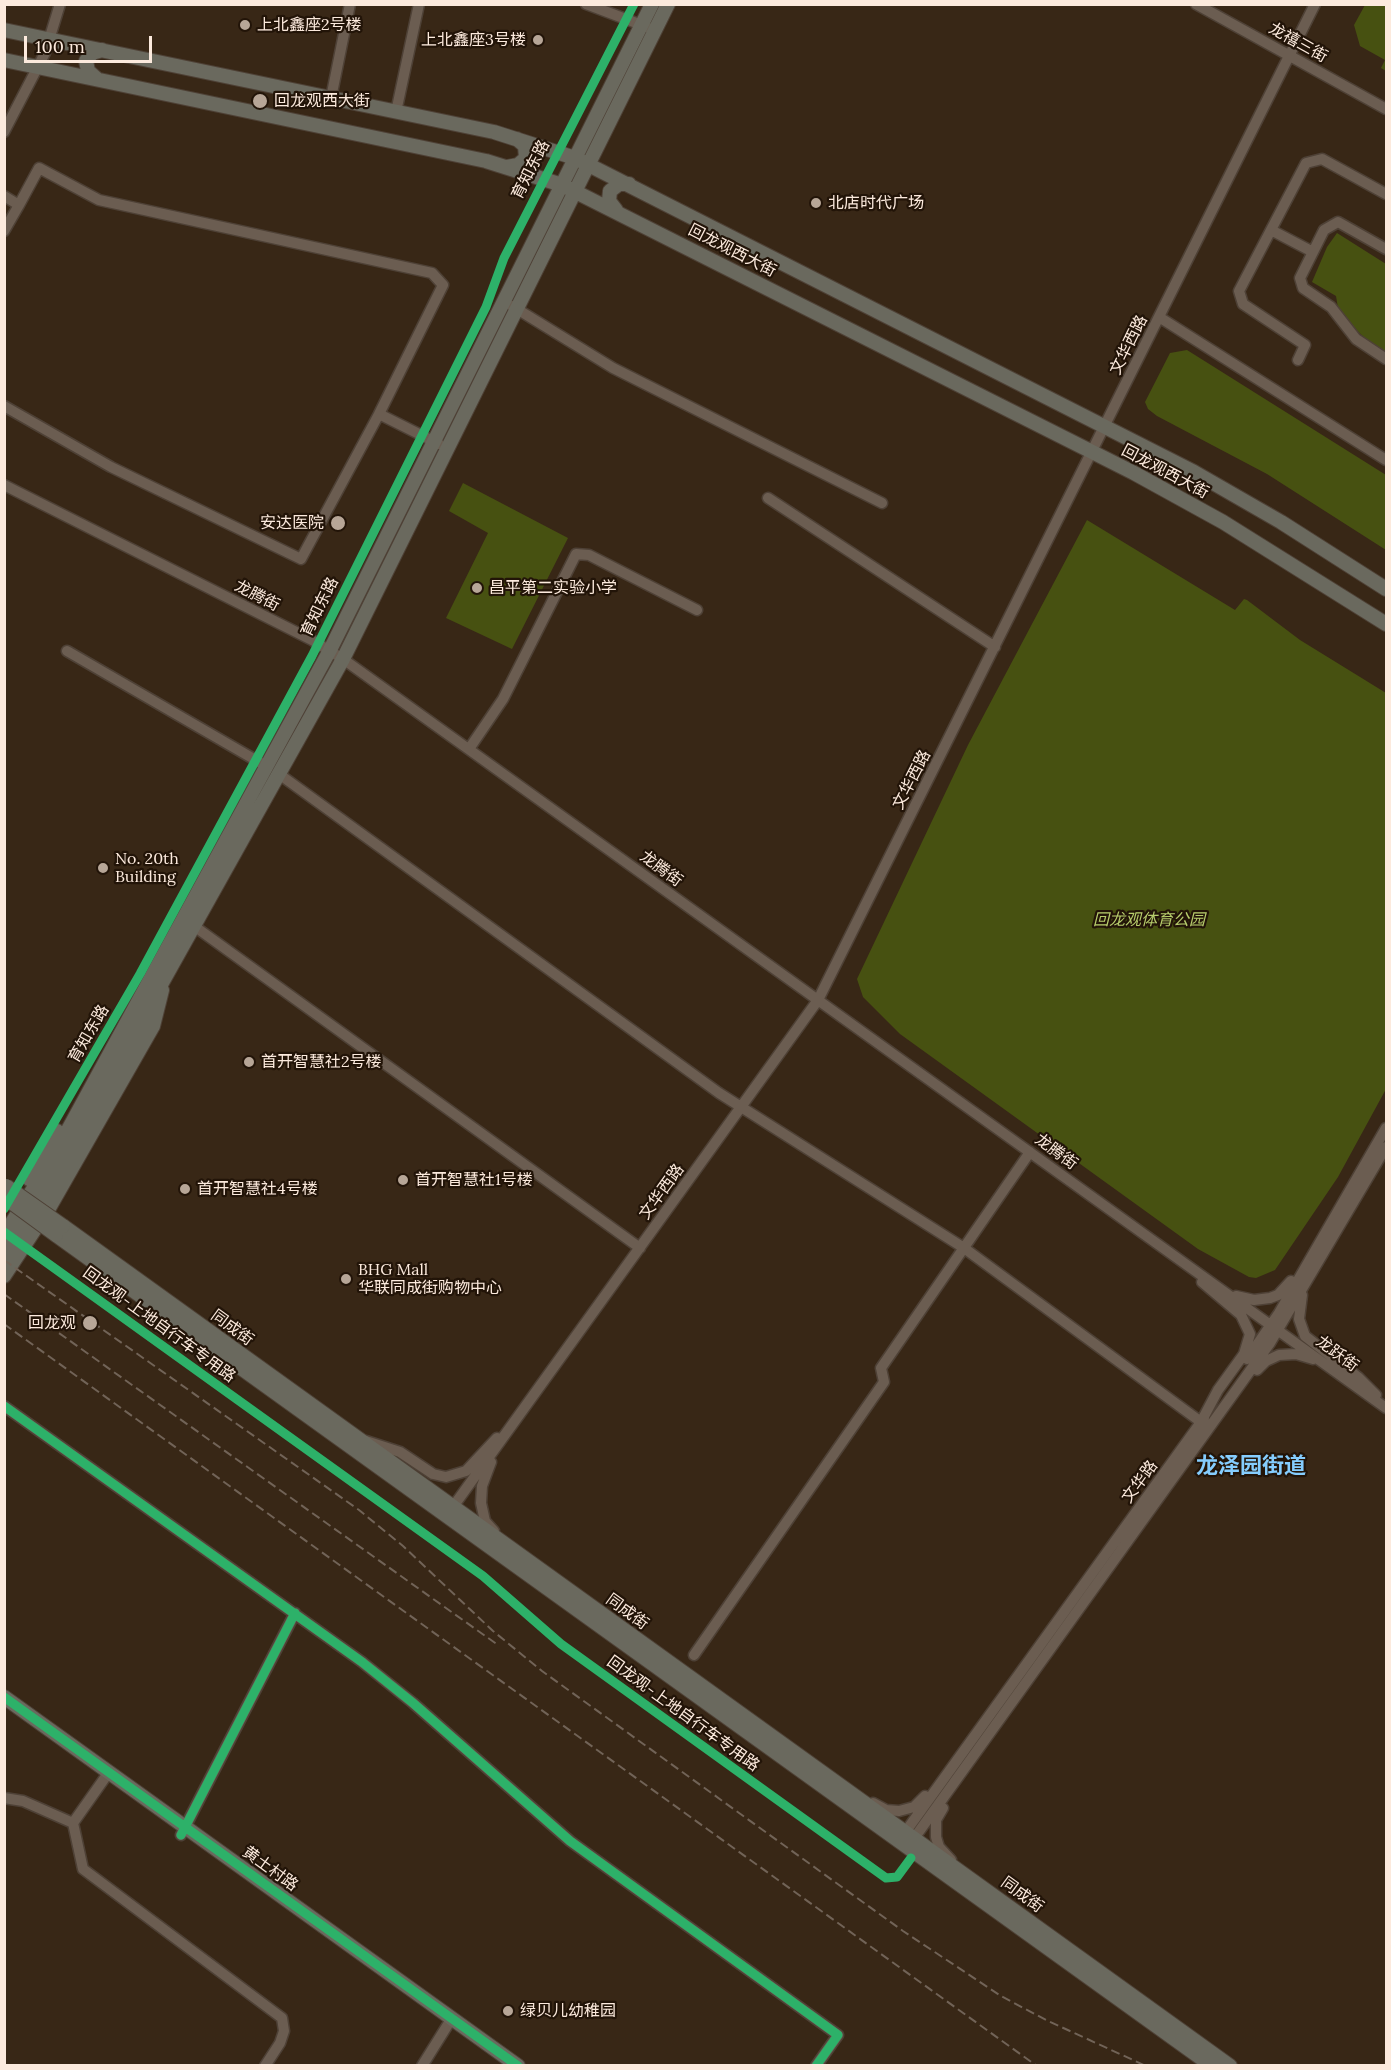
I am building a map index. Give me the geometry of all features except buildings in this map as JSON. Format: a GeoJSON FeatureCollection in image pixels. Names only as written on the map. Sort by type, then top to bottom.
{"type":"FeatureCollection","features":[{"type":"Feature","properties":{"kind":"main road","name":"育知东路"},"geometry":{"type":"LineString","coordinates":[[4,1254],[50,1184],[266,766],[330,650],[652,4]]}},
{"type":"Feature","properties":{"kind":"main road","name":"育知东路"},"geometry":{"type":"LineString","coordinates":[[4,1235],[51,1161],[161,971],[194,926],[343,659],[668,4]]}},
{"type":"Feature","properties":{"kind":"main road","name":"回龙观西大街"},"geometry":{"type":"LineString","coordinates":[[4,30],[517,139],[575,158],[1238,496],[1386,589]]}},
{"type":"Feature","properties":{"kind":"main road"},"geometry":{"type":"LineString","coordinates":[[99,80],[90,74],[86,64],[92,53],[102,50]]}},
{"type":"Feature","properties":{"kind":"main road","name":"回龙观西大街"},"geometry":{"type":"LineString","coordinates":[[4,60],[507,167],[562,185],[1092,452],[1223,522],[1386,624]]}},
{"type":"Feature","properties":{"kind":"main road"},"geometry":{"type":"LineString","coordinates":[[507,167],[518,165],[526,158],[525,146],[517,139]]}},
{"type":"Feature","properties":{"kind":"main road"},"geometry":{"type":"LineString","coordinates":[[618,212],[609,201],[610,192],[619,184],[631,185]]}},
{"type":"Feature","properties":{"kind":"main road"},"geometry":{"type":"LineString","coordinates":[[4,1218],[125,1008],[161,971]]}},
{"type":"Feature","properties":{"kind":"main road"},"geometry":{"type":"LineString","coordinates":[[4,1276],[49,1208],[153,1026],[161,971]]}},
{"type":"Feature","properties":{"kind":"main road","name":"同成街"},"geometry":{"type":"LineString","coordinates":[[5,1189],[907,1840],[1212,2066]]}},
{"type":"Feature","properties":{"kind":"main road","name":"同成街"},"geometry":{"type":"LineString","coordinates":[[59,1230],[350,1433],[450,1511],[565,1587],[807,1761],[907,1840],[1015,1911],[1230,2066]]}},
{"type":"Feature","properties":{"kind":"main road","name":"黄土村路"},"geometry":{"type":"LineString","coordinates":[[4,1697],[106,1776]]}},
{"type":"Feature","properties":{"kind":"main road","name":"黄土村路"},"geometry":{"type":"LineString","coordinates":[[4,1708],[106,1776],[450,2022],[518,2066]]}},
{"type":"Feature","properties":{"kind":"main road","name":"黄土村路"},"geometry":{"type":"LineString","coordinates":[[450,2022],[502,2066]]}},
{"type":"Feature","properties":{"kind":"street"},"geometry":{"type":"LineString","coordinates":[[4,132],[39,67],[60,4]]}},
{"type":"Feature","properties":{"kind":"street"},"geometry":{"type":"LineString","coordinates":[[331,98],[350,4]]}},
{"type":"Feature","properties":{"kind":"street"},"geometry":{"type":"LineString","coordinates":[[396,112],[419,4]]}},
{"type":"Feature","properties":{"kind":"street"},"geometry":{"type":"LineString","coordinates":[[586,4],[656,30]]}},
{"type":"Feature","properties":{"kind":"street","name":"龙禧三街"},"geometry":{"type":"LineString","coordinates":[[1196,4],[1386,109]]}},
{"type":"Feature","properties":{"kind":"street","name":"文华西路"},"geometry":{"type":"LineString","coordinates":[[450,1511],[818,1000],[1316,4]]}},
{"type":"Feature","properties":{"kind":"street"},"geometry":{"type":"LineString","coordinates":[[1298,360],[1305,345],[1243,304],[1239,291],[1306,163],[1322,159],[1386,194]]}},
{"type":"Feature","properties":{"kind":"street"},"geometry":{"type":"LineString","coordinates":[[4,231],[39,168],[99,200],[432,273],[443,285],[379,414],[301,559],[111,467],[4,406]]}},
{"type":"Feature","properties":{"kind":"street"},"geometry":{"type":"LineString","coordinates":[[4,196],[19,205]]}},
{"type":"Feature","properties":{"kind":"street"},"geometry":{"type":"LineString","coordinates":[[1386,249],[1338,222],[1324,230],[1300,278],[1303,288],[1331,307],[1356,339],[1386,358]]}},
{"type":"Feature","properties":{"kind":"street"},"geometry":{"type":"LineString","coordinates":[[1271,230],[1313,252]]}},
{"type":"Feature","properties":{"kind":"street"},"geometry":{"type":"LineString","coordinates":[[504,301],[613,368],[882,502]]}},
{"type":"Feature","properties":{"kind":"street"},"geometry":{"type":"LineString","coordinates":[[1160,317],[1386,460]]}},
{"type":"Feature","properties":{"kind":"street"},"geometry":{"type":"LineString","coordinates":[[379,414],[448,448]]}},
{"type":"Feature","properties":{"kind":"street","name":"龙腾街"},"geometry":{"type":"LineString","coordinates":[[4,486],[330,650],[1274,1327]]}},
{"type":"Feature","properties":{"kind":"street"},"geometry":{"type":"LineString","coordinates":[[768,498],[995,646]]}},
{"type":"Feature","properties":{"kind":"street"},"geometry":{"type":"LineString","coordinates":[[469,750],[503,699],[576,554],[589,555],[697,610]]}},
{"type":"Feature","properties":{"kind":"street"},"geometry":{"type":"LineString","coordinates":[[67,651],[266,766]]}},
{"type":"Feature","properties":{"kind":"street"},"geometry":{"type":"LineString","coordinates":[[279,774],[741,1107],[964,1248],[1205,1425]]}},
{"type":"Feature","properties":{"kind":"street"},"geometry":{"type":"LineString","coordinates":[[194,926],[640,1248]]}},
{"type":"Feature","properties":{"kind":"street","name":"文华路"},"geometry":{"type":"LineString","coordinates":[[1274,1327],[1386,1128]]}},
{"type":"Feature","properties":{"kind":"street","name":"文华路"},"geometry":{"type":"LineString","coordinates":[[907,1840],[968,1764],[1313,1272],[1386,1147]]}},
{"type":"Feature","properties":{"kind":"street"},"geometry":{"type":"LineString","coordinates":[[694,1655],[884,1383],[881,1368],[1030,1152]]}},
{"type":"Feature","properties":{"kind":"street"},"geometry":{"type":"LineString","coordinates":[[1200,1274],[1246,1299],[1262,1300],[1274,1297],[1286,1287],[1338,1211]]}},
{"type":"Feature","properties":{"kind":"street"},"geometry":{"type":"LineString","coordinates":[[1180,1259],[1215,1295],[1241,1315],[1249,1330],[1249,1342],[1244,1354],[1218,1390],[1205,1425]]}},
{"type":"Feature","properties":{"kind":"street"},"geometry":{"type":"LineString","coordinates":[[1313,1272],[1300,1301],[1302,1330],[1309,1341],[1359,1378],[1386,1407]]}},
{"type":"Feature","properties":{"kind":"street","name":"龙跃街"},"geometry":{"type":"LineString","coordinates":[[1274,1327],[1386,1407]]}},
{"type":"Feature","properties":{"kind":"street"},"geometry":{"type":"LineString","coordinates":[[1205,1425],[1234,1400],[1254,1372],[1275,1356],[1288,1353],[1304,1356],[1337,1372]]}},
{"type":"Feature","properties":{"kind":"street"},"geometry":{"type":"LineString","coordinates":[[4,1406],[295,1613],[413,1703],[570,1841],[838,2035],[816,2066]]}},
{"type":"Feature","properties":{"kind":"street"},"geometry":{"type":"LineString","coordinates":[[350,1433],[400,1452],[437,1475],[450,1476],[471,1467],[520,1414]]}},
{"type":"Feature","properties":{"kind":"street","name":"文华路"},"geometry":{"type":"LineString","coordinates":[[907,1840],[982,1726],[1205,1425]]}},
{"type":"Feature","properties":{"kind":"street"},"geometry":{"type":"LineString","coordinates":[[503,1438],[482,1486],[481,1503],[485,1521],[565,1587]]}},
{"type":"Feature","properties":{"kind":"street"},"geometry":{"type":"LineString","coordinates":[[184,1831],[295,1613]]}},
{"type":"Feature","properties":{"kind":"street"},"geometry":{"type":"LineString","coordinates":[[807,1761],[881,1808],[899,1811],[914,1807],[924,1798],[956,1754],[982,1726]]}},
{"type":"Feature","properties":{"kind":"street"},"geometry":{"type":"LineString","coordinates":[[968,1764],[938,1816],[935,1829],[937,1842],[947,1856],[1015,1911]]}},
{"type":"Feature","properties":{"kind":"street"},"geometry":{"type":"LineString","coordinates":[[106,1776],[73,1823],[82,1869],[282,2018],[285,2031],[265,2066]]}},
{"type":"Feature","properties":{"kind":"street"},"geometry":{"type":"LineString","coordinates":[[4,1798],[23,1801],[73,1823]]}},
{"type":"Feature","properties":{"kind":"street"},"geometry":{"type":"LineString","coordinates":[[422,2066],[450,2022]]}},
{"type":"Feature","properties":{"kind":"green space"},"geometry":{"type":"Polygon","coordinates":[[[1365,5],[1386,5],[1386,71],[1381,68],[1385,60],[1360,46],[1354,25],[1365,5]]]}},
{"type":"Feature","properties":{"kind":"green space"},"geometry":{"type":"Polygon","coordinates":[[[1337,233],[1386,264],[1386,353],[1372,345],[1346,320],[1338,308],[1336,296],[1312,282],[1327,247],[1337,233]]]}},
{"type":"Feature","properties":{"kind":"green space"},"geometry":{"type":"Polygon","coordinates":[[[1187,350],[1386,475],[1386,550],[1267,474],[1157,416],[1148,409],[1145,402],[1170,353],[1187,350]]]}},
{"type":"Feature","properties":{"kind":"green space"},"geometry":{"type":"Polygon","coordinates":[[[463,483],[568,538],[512,649],[446,618],[488,533],[449,511],[463,483]]]}},
{"type":"Feature","properties":{"kind":"green space","name":"回龙观体育公园"},"geometry":{"type":"Polygon","coordinates":[[[1087,520],[1235,610],[1244,599],[1247,600],[1300,640],[1386,693],[1386,1089],[1338,1177],[1275,1270],[1256,1278],[1249,1277],[1198,1249],[900,1034],[863,997],[857,979],[968,745],[1087,520]]]}},
{"type":"Feature","properties":{"kind":"railway"},"geometry":{"type":"LineString","coordinates":[[4,1260],[359,1510],[403,1546],[493,1631],[542,1671],[903,1931],[1001,1996],[1046,2020],[1146,2066]]}},
{"type":"Feature","properties":{"kind":"railway"},"geometry":{"type":"LineString","coordinates":[[4,1294],[498,1645]]}},
{"type":"Feature","properties":{"kind":"railway"},"geometry":{"type":"LineString","coordinates":[[4,1324],[1037,2066]]}},
{"type":"Feature","properties":{"kind":"cycle path"},"geometry":{"type":"LineString","coordinates":[[4,1209],[140,974],[312,656],[486,307],[504,258],[634,4]]}},
{"type":"Feature","properties":{"kind":"cycle path","name":"回龙观-上地自行车专用路"},"geometry":{"type":"LineString","coordinates":[[4,1232],[483,1576],[561,1644],[886,1878],[897,1877],[911,1858]]}},
{"type":"Feature","properties":{"kind":"cycle path"},"geometry":{"type":"LineString","coordinates":[[4,1406],[362,1662],[413,1703],[570,1841],[838,2035],[816,2066]]}},
{"type":"Feature","properties":{"kind":"cycle path"},"geometry":{"type":"LineString","coordinates":[[181,1835],[295,1613]]}},
{"type":"Feature","properties":{"kind":"cycle path"},"geometry":{"type":"LineString","coordinates":[[4,1697],[518,2066]]}},
{"type":"Feature","properties":{"kind":"place","name":"上北鑫座2号楼"},"geometry":{"type":"Point","coordinates":[245,25]}},
{"type":"Feature","properties":{"kind":"place","name":"上北鑫座3号楼"},"geometry":{"type":"Point","coordinates":[538,40]}},
{"type":"Feature","properties":{"kind":"place","name":"回龙观西大街"},"geometry":{"type":"Point","coordinates":[260,101]}},
{"type":"Feature","properties":{"kind":"place","name":"北店时代广场"},"geometry":{"type":"Point","coordinates":[816,203]}},
{"type":"Feature","properties":{"kind":"place","name":"安达医院"},"geometry":{"type":"Point","coordinates":[338,523]}},
{"type":"Feature","properties":{"kind":"place","name":"昌平第二实验小学"},"geometry":{"type":"Point","coordinates":[477,588]}},
{"type":"Feature","properties":{"kind":"place","name":"No. 20th Building"},"geometry":{"type":"Point","coordinates":[103,868]}},
{"type":"Feature","properties":{"kind":"place","name":"首开智慧社2号楼"},"geometry":{"type":"Point","coordinates":[249,1062]}},
{"type":"Feature","properties":{"kind":"place","name":"首开智慧社1号楼"},"geometry":{"type":"Point","coordinates":[403,1180]}},
{"type":"Feature","properties":{"kind":"place","name":"首开智慧社4号楼"},"geometry":{"type":"Point","coordinates":[185,1189]}},
{"type":"Feature","properties":{"kind":"place","name":"BHG Mall 华联同成街购物中心"},"geometry":{"type":"Point","coordinates":[346,1279]}},
{"type":"Feature","properties":{"kind":"place","name":"回龙观"},"geometry":{"type":"Point","coordinates":[90,1323]}},
{"type":"Feature","properties":{"kind":"place","name":"绿贝儿幼稚园"},"geometry":{"type":"Point","coordinates":[508,2011]}},
{"type":"Feature","properties":{"kind":"district","name":"龙泽园街道"},"geometry":{"type":"Point","coordinates":[1251,1467]}}]}
